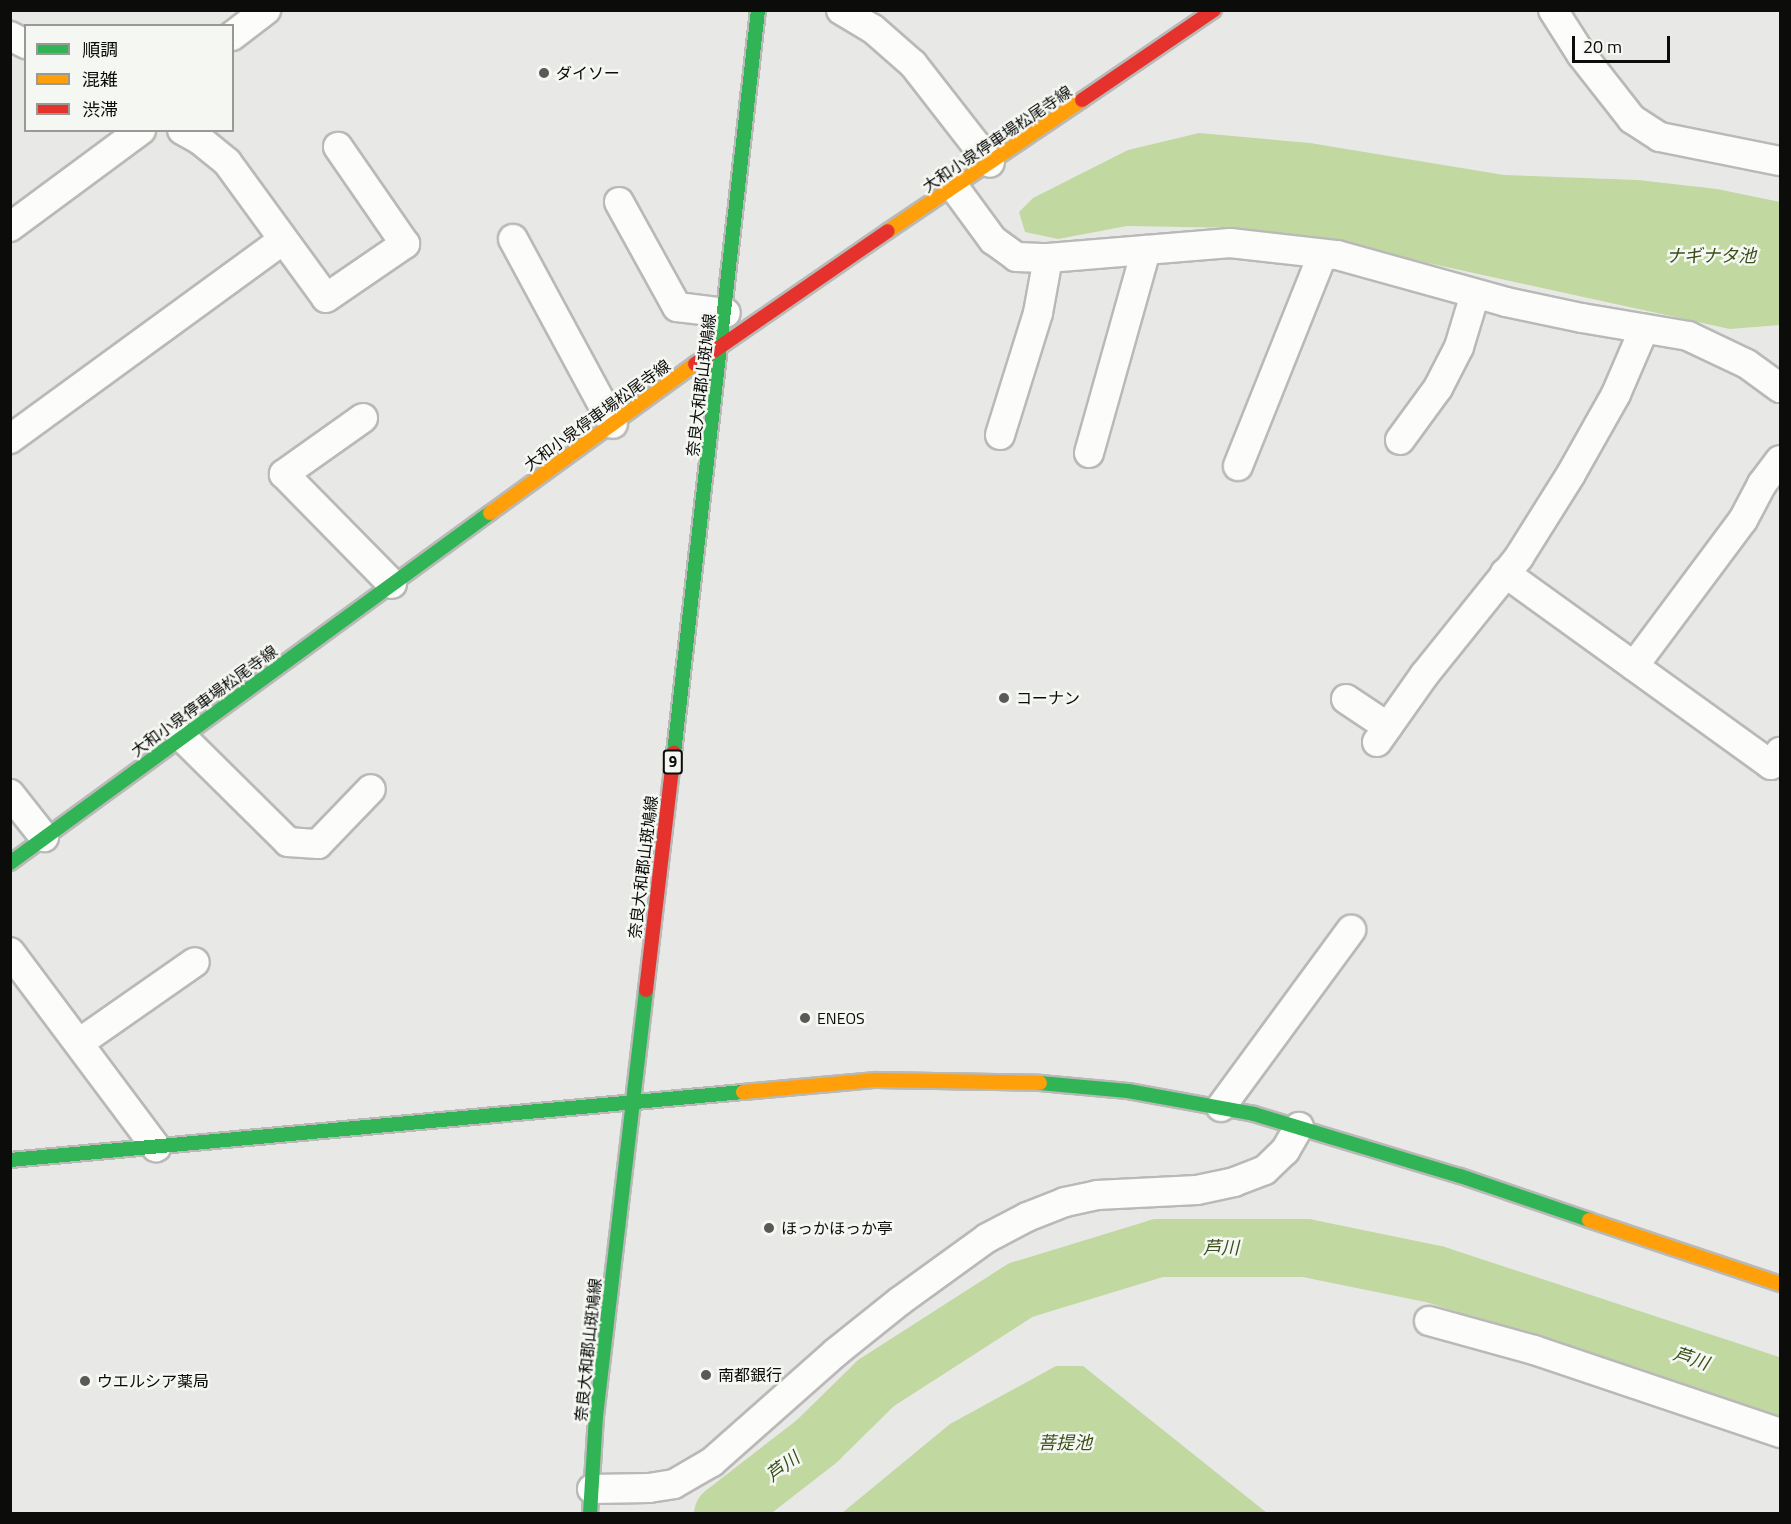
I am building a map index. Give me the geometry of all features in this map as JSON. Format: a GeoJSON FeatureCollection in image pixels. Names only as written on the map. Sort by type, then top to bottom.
{"type":"FeatureCollection","features":[{"type":"Feature","properties":{"kind":"main road","name":"奈良大和郡山斑鳩線"},"geometry":{"type":"LineString","coordinates":[[591,1505],[596,1416],[726,313],[758,10]]}},
{"type":"Feature","properties":{"kind":"main road","name":"大和小泉停車場松尾寺線"},"geometry":{"type":"LineString","coordinates":[[10,863],[722,344],[1214,10]]}},
{"type":"Feature","properties":{"kind":"main road"},"geometry":{"type":"LineString","coordinates":[[10,1160],[876,1080],[995,1080],[1128,1091],[1221,1107],[1299,1127],[1460,1176],[1780,1284]]}},
{"type":"Feature","properties":{"kind":"street"},"geometry":{"type":"LineString","coordinates":[[234,34],[266,10]]}},
{"type":"Feature","properties":{"kind":"street"},"geometry":{"type":"LineString","coordinates":[[841,10],[873,29],[913,64],[990,163]]}},
{"type":"Feature","properties":{"kind":"street"},"geometry":{"type":"LineString","coordinates":[[1552,10],[1581,54],[1632,119],[1660,137],[1780,160]]}},
{"type":"Feature","properties":{"kind":"street"},"geometry":{"type":"LineString","coordinates":[[10,36],[24,43]]}},
{"type":"Feature","properties":{"kind":"street"},"geometry":{"type":"LineString","coordinates":[[10,227],[138,132]]}},
{"type":"Feature","properties":{"kind":"street"},"geometry":{"type":"LineString","coordinates":[[186,132],[200,140],[227,162],[326,298],[405,244],[338,147]]}},
{"type":"Feature","properties":{"kind":"street"},"geometry":{"type":"LineString","coordinates":[[954,187],[1004,251],[1016,258],[1048,258],[1230,243],[1323,254],[1475,294],[1688,336],[1747,364],[1780,388]]}},
{"type":"Feature","properties":{"kind":"street"},"geometry":{"type":"LineString","coordinates":[[619,202],[677,307],[726,313]]}},
{"type":"Feature","properties":{"kind":"street"},"geometry":{"type":"LineString","coordinates":[[513,239],[613,424]]}},
{"type":"Feature","properties":{"kind":"street"},"geometry":{"type":"LineString","coordinates":[[10,439],[283,240]]}},
{"type":"Feature","properties":{"kind":"street"},"geometry":{"type":"LineString","coordinates":[[1089,453],[1146,250]]}},
{"type":"Feature","properties":{"kind":"street"},"geometry":{"type":"LineString","coordinates":[[1238,466],[1323,254]]}},
{"type":"Feature","properties":{"kind":"street"},"geometry":{"type":"LineString","coordinates":[[1000,435],[1038,314],[1048,258]]}},
{"type":"Feature","properties":{"kind":"street"},"geometry":{"type":"LineString","coordinates":[[1400,440],[1438,388],[1459,347],[1475,294]]}},
{"type":"Feature","properties":{"kind":"street"},"geometry":{"type":"LineString","coordinates":[[1346,699],[1383,734],[1425,674],[1505,573],[1571,474],[1616,394],[1644,329]]}},
{"type":"Feature","properties":{"kind":"street"},"geometry":{"type":"LineString","coordinates":[[363,418],[284,474],[392,584]]}},
{"type":"Feature","properties":{"kind":"street"},"geometry":{"type":"LineString","coordinates":[[1634,666],[1743,520],[1762,484],[1780,460]]}},
{"type":"Feature","properties":{"kind":"street"},"geometry":{"type":"LineString","coordinates":[[1505,573],[1771,765],[1780,752]]}},
{"type":"Feature","properties":{"kind":"street"},"geometry":{"type":"LineString","coordinates":[[182,738],[288,842],[318,844],[371,789]]}},
{"type":"Feature","properties":{"kind":"street"},"geometry":{"type":"LineString","coordinates":[[10,794],[44,837]]}},
{"type":"Feature","properties":{"kind":"street"},"geometry":{"type":"LineString","coordinates":[[1221,1107],[1351,930]]}},
{"type":"Feature","properties":{"kind":"street"},"geometry":{"type":"LineString","coordinates":[[10,952],[156,1147]]}},
{"type":"Feature","properties":{"kind":"street"},"geometry":{"type":"LineString","coordinates":[[79,1042],[195,962]]}},
{"type":"Feature","properties":{"kind":"street"},"geometry":{"type":"LineString","coordinates":[[591,1505],[649,1488],[674,1484],[712,1462],[836,1353],[900,1301],[987,1238],[1027,1217],[1065,1202],[1097,1194],[1197,1190],[1234,1182],[1265,1170],[1285,1151],[1299,1127]]}},
{"type":"Feature","properties":{"kind":"street"},"geometry":{"type":"LineString","coordinates":[[1429,1321],[1534,1350],[1780,1433]]}},
{"type":"Feature","properties":{"kind":"water","name":"ナギナタ池"},"geometry":{"type":"Polygon","coordinates":[[[1199,133],[1310,143],[1504,175],[1638,180],[1717,189],[1780,202],[1780,325],[1730,329],[1346,245],[1243,228],[1127,226],[1058,239],[1025,232],[1019,212],[1033,198],[1128,150],[1199,133]]]}},
{"type":"Feature","properties":{"kind":"water","name":"菩提池"},"geometry":{"type":"Polygon","coordinates":[[[1056,1366],[1083,1366],[1267,1513],[842,1513],[950,1424],[1056,1366]]]}},
{"type":"Feature","properties":{"kind":"waterway","name":"芦川"},"geometry":{"type":"LineString","coordinates":[[723,1514],[817,1441],[876,1383],[1021,1290],[1158,1248],[1306,1248],[1437,1275],[1780,1388]]}},
{"type":"Feature","properties":{"kind":"traffic: fast"},"geometry":{"type":"LineString","coordinates":[[674,753],[758,10]]}},
{"type":"Feature","properties":{"kind":"traffic: fast"},"geometry":{"type":"LineString","coordinates":[[10,863],[490,513]]}},
{"type":"Feature","properties":{"kind":"traffic: fast"},"geometry":{"type":"LineString","coordinates":[[590,1514],[596,1416],[646,990]]}},
{"type":"Feature","properties":{"kind":"traffic: fast"},"geometry":{"type":"LineString","coordinates":[[1040,1083],[1128,1091],[1254,1114],[1460,1176],[1589,1220]]}},
{"type":"Feature","properties":{"kind":"traffic: fast"},"geometry":{"type":"LineString","coordinates":[[10,1160],[743,1092]]}},
{"type":"Feature","properties":{"kind":"traffic: slow"},"geometry":{"type":"LineString","coordinates":[[888,231],[1082,100]]}},
{"type":"Feature","properties":{"kind":"traffic: slow"},"geometry":{"type":"LineString","coordinates":[[490,513],[695,364]]}},
{"type":"Feature","properties":{"kind":"traffic: slow"},"geometry":{"type":"LineString","coordinates":[[743,1092],[876,1080],[1040,1083]]}},
{"type":"Feature","properties":{"kind":"traffic: slow"},"geometry":{"type":"LineString","coordinates":[[1589,1220],[1780,1284]]}},
{"type":"Feature","properties":{"kind":"traffic: jam"},"geometry":{"type":"LineString","coordinates":[[1082,100],[1214,10]]}},
{"type":"Feature","properties":{"kind":"traffic: jam"},"geometry":{"type":"LineString","coordinates":[[695,364],[888,231]]}},
{"type":"Feature","properties":{"kind":"traffic: jam"},"geometry":{"type":"LineString","coordinates":[[646,990],[674,753]]}},
{"type":"Feature","properties":{"kind":"place","name":"ダイソー"},"geometry":{"type":"Point","coordinates":[544,73]}},
{"type":"Feature","properties":{"kind":"place","name":"コーナン"},"geometry":{"type":"Point","coordinates":[1004,698]}},
{"type":"Feature","properties":{"kind":"place","name":"ENEOS"},"geometry":{"type":"Point","coordinates":[805,1018]}},
{"type":"Feature","properties":{"kind":"place","name":"ほっかほっか亭"},"geometry":{"type":"Point","coordinates":[769,1228]}},
{"type":"Feature","properties":{"kind":"place","name":"南都銀行"},"geometry":{"type":"Point","coordinates":[706,1375]}},
{"type":"Feature","properties":{"kind":"place","name":"ウエルシア薬局"},"geometry":{"type":"Point","coordinates":[85,1381]}}]}
